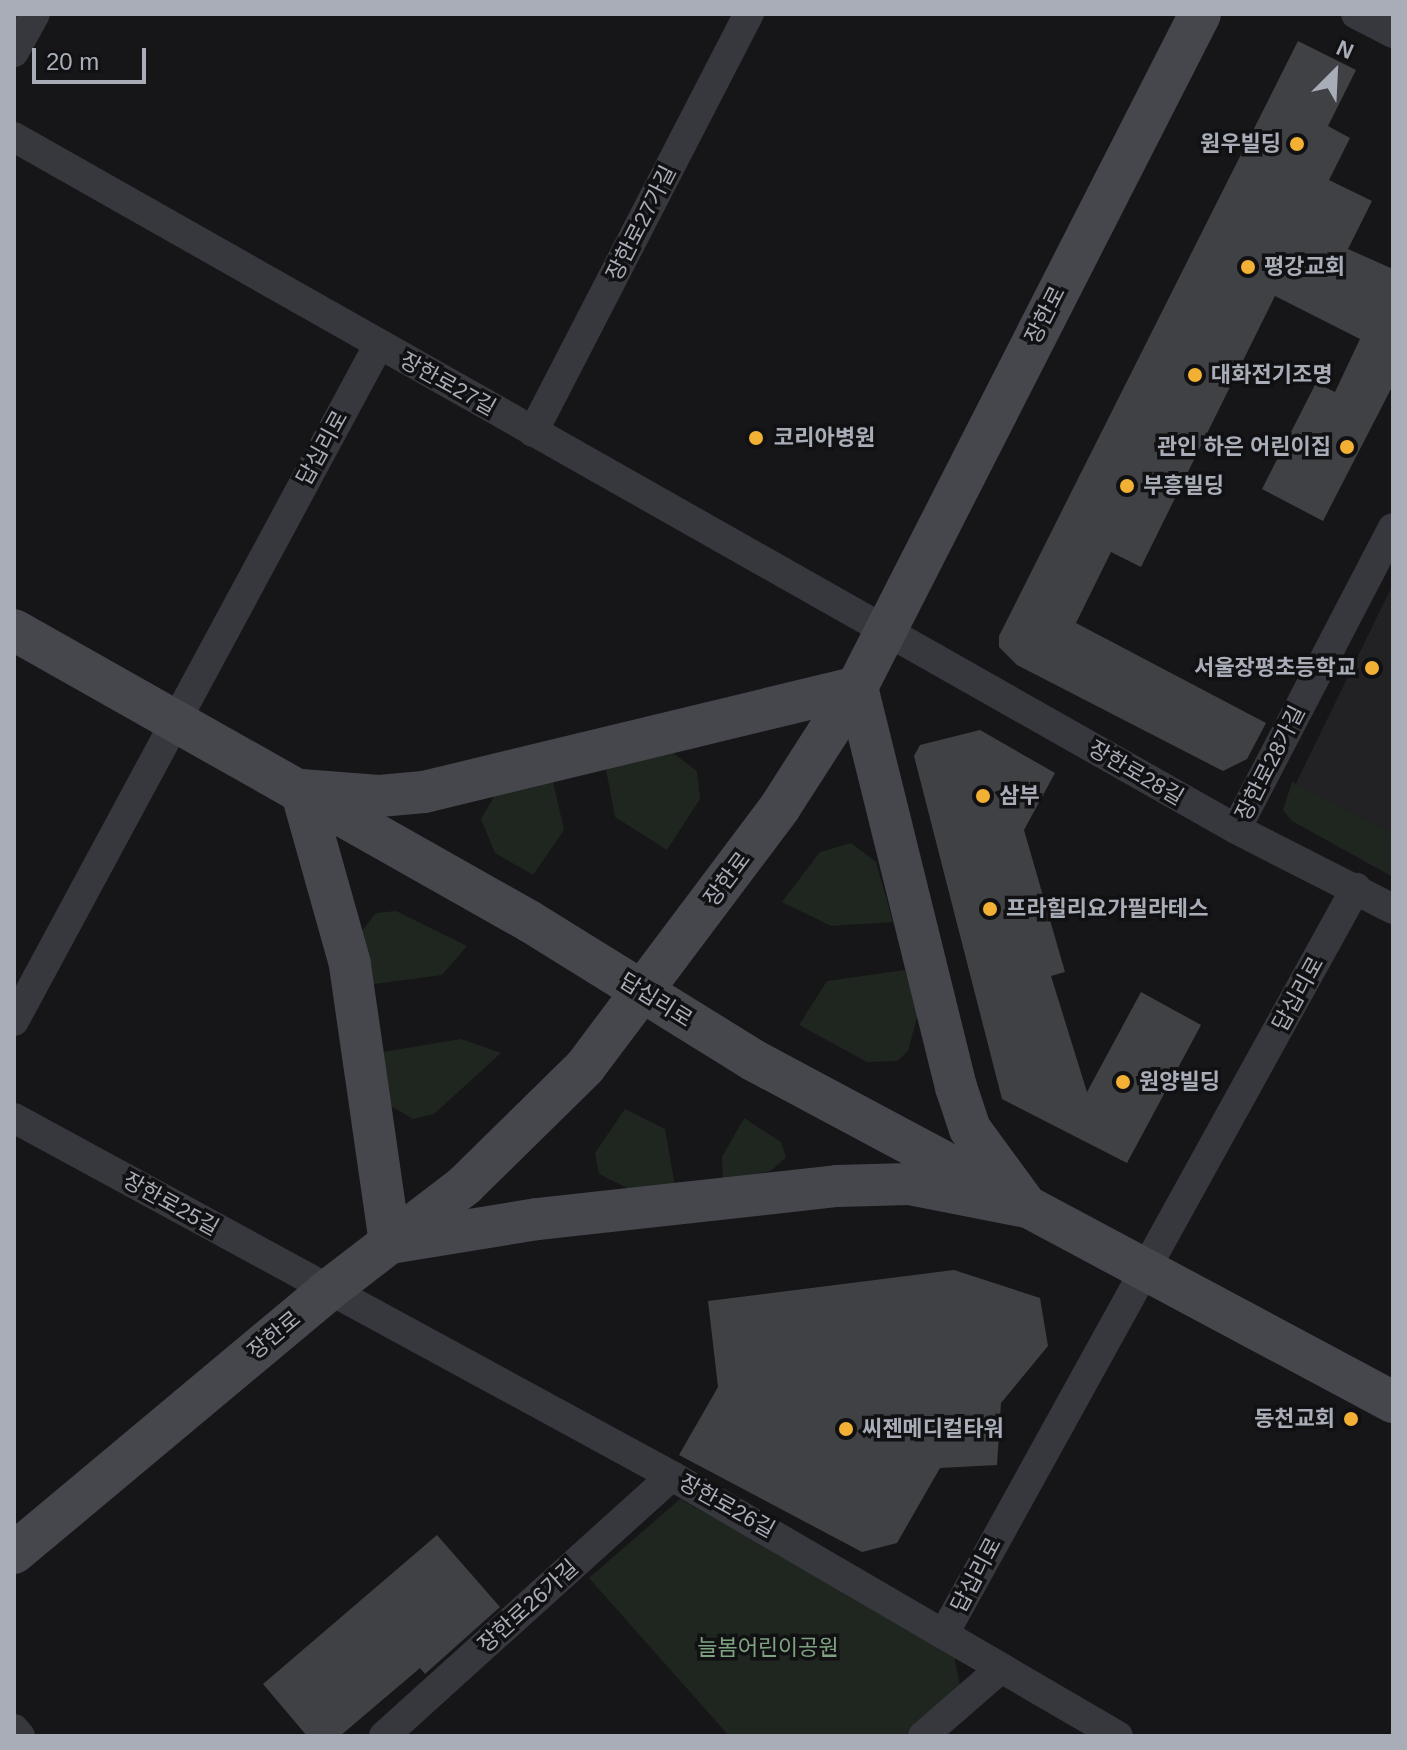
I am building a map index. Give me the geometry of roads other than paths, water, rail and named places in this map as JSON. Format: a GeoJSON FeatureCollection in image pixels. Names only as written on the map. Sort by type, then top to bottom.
{"type":"FeatureCollection","features":[{"type":"Feature","properties":{"kind":"main road","name":"장한로"},"geometry":{"type":"LineString","coordinates":[[14,1553],[327,1291],[465,1185],[585,1067],[780,807],[857,687],[1200,14]]}},
{"type":"Feature","properties":{"kind":"main road","name":"답십리로"},"geometry":{"type":"LineString","coordinates":[[14,630],[301,790],[753,1060],[1144,1266],[1393,1402]]}},
{"type":"Feature","properties":{"kind":"main road"},"geometry":{"type":"LineString","coordinates":[[857,687],[956,1087],[970,1129],[1027,1207],[910,1184],[837,1186],[537,1219],[390,1243],[350,964],[301,790],[379,796],[424,792],[857,687]]}},
{"type":"Feature","properties":{"kind":"street"},"geometry":{"type":"LineString","coordinates":[[14,52],[35,14]]}},
{"type":"Feature","properties":{"kind":"street","name":"장한로27가길"},"geometry":{"type":"LineString","coordinates":[[533,432],[749,14]]}},
{"type":"Feature","properties":{"kind":"street"},"geometry":{"type":"LineString","coordinates":[[1356,14],[1393,33]]}},
{"type":"Feature","properties":{"kind":"street","name":"장한로27길"},"geometry":{"type":"LineString","coordinates":[[14,137],[378,346],[884,629]]}},
{"type":"Feature","properties":{"kind":"street","name":"답십리로"},"geometry":{"type":"LineString","coordinates":[[14,1021],[378,346]]}},
{"type":"Feature","properties":{"kind":"street","name":"장한로28가길"},"geometry":{"type":"LineString","coordinates":[[1236,829],[1393,528]]}},
{"type":"Feature","properties":{"kind":"street","name":"장한로28길"},"geometry":{"type":"LineString","coordinates":[[884,629],[1236,829],[1393,909]]}},
{"type":"Feature","properties":{"kind":"street","name":"답십리로"},"geometry":{"type":"LineString","coordinates":[[946,1630],[1144,1266],[1356,888]]}},
{"type":"Feature","properties":{"kind":"street","name":"장한로25길"},"geometry":{"type":"LineString","coordinates":[[14,1118],[327,1291]]}},
{"type":"Feature","properties":{"kind":"street","name":"장한로26길"},"geometry":{"type":"LineString","coordinates":[[327,1291],[672,1476],[946,1630],[999,1670],[1118,1736]]}},
{"type":"Feature","properties":{"kind":"street","name":"장한로26가길"},"geometry":{"type":"LineString","coordinates":[[384,1736],[672,1476]]}},
{"type":"Feature","properties":{"kind":"street"},"geometry":{"type":"LineString","coordinates":[[923,1736],[999,1670]]}},
{"type":"Feature","properties":{"kind":"street"},"geometry":{"type":"LineString","coordinates":[[14,1729],[20,1736]]}},
{"type":"Feature","properties":{"kind":"place","name":"원우빌딩"},"geometry":{"type":"Point","coordinates":[1297,144]}},
{"type":"Feature","properties":{"kind":"place","name":"평강교회"},"geometry":{"type":"Point","coordinates":[1248,267]}},
{"type":"Feature","properties":{"kind":"place","name":"대화전기조명"},"geometry":{"type":"Point","coordinates":[1195,375]}},
{"type":"Feature","properties":{"kind":"place","name":"코리아병원"},"geometry":{"type":"Point","coordinates":[756,438]}},
{"type":"Feature","properties":{"kind":"place","name":"관인 하은 어린이집"},"geometry":{"type":"Point","coordinates":[1347,447]}},
{"type":"Feature","properties":{"kind":"place","name":"부흥빌딩"},"geometry":{"type":"Point","coordinates":[1127,486]}},
{"type":"Feature","properties":{"kind":"place","name":"서울장평초등학교"},"geometry":{"type":"Point","coordinates":[1372,668]}},
{"type":"Feature","properties":{"kind":"place","name":"삼부"},"geometry":{"type":"Point","coordinates":[983,796]}},
{"type":"Feature","properties":{"kind":"place","name":"프라힐리요가필라테스"},"geometry":{"type":"Point","coordinates":[990,909]}},
{"type":"Feature","properties":{"kind":"place","name":"원양빌딩"},"geometry":{"type":"Point","coordinates":[1123,1082]}},
{"type":"Feature","properties":{"kind":"place","name":"동천교회"},"geometry":{"type":"Point","coordinates":[1351,1419]}},
{"type":"Feature","properties":{"kind":"place","name":"씨젠메디컬타워"},"geometry":{"type":"Point","coordinates":[846,1429]}},
{"type":"Feature","properties":{"kind":"park label","name":"늘봄어린이공원"},"geometry":{"type":"Point","coordinates":[768,1648]}}]}
